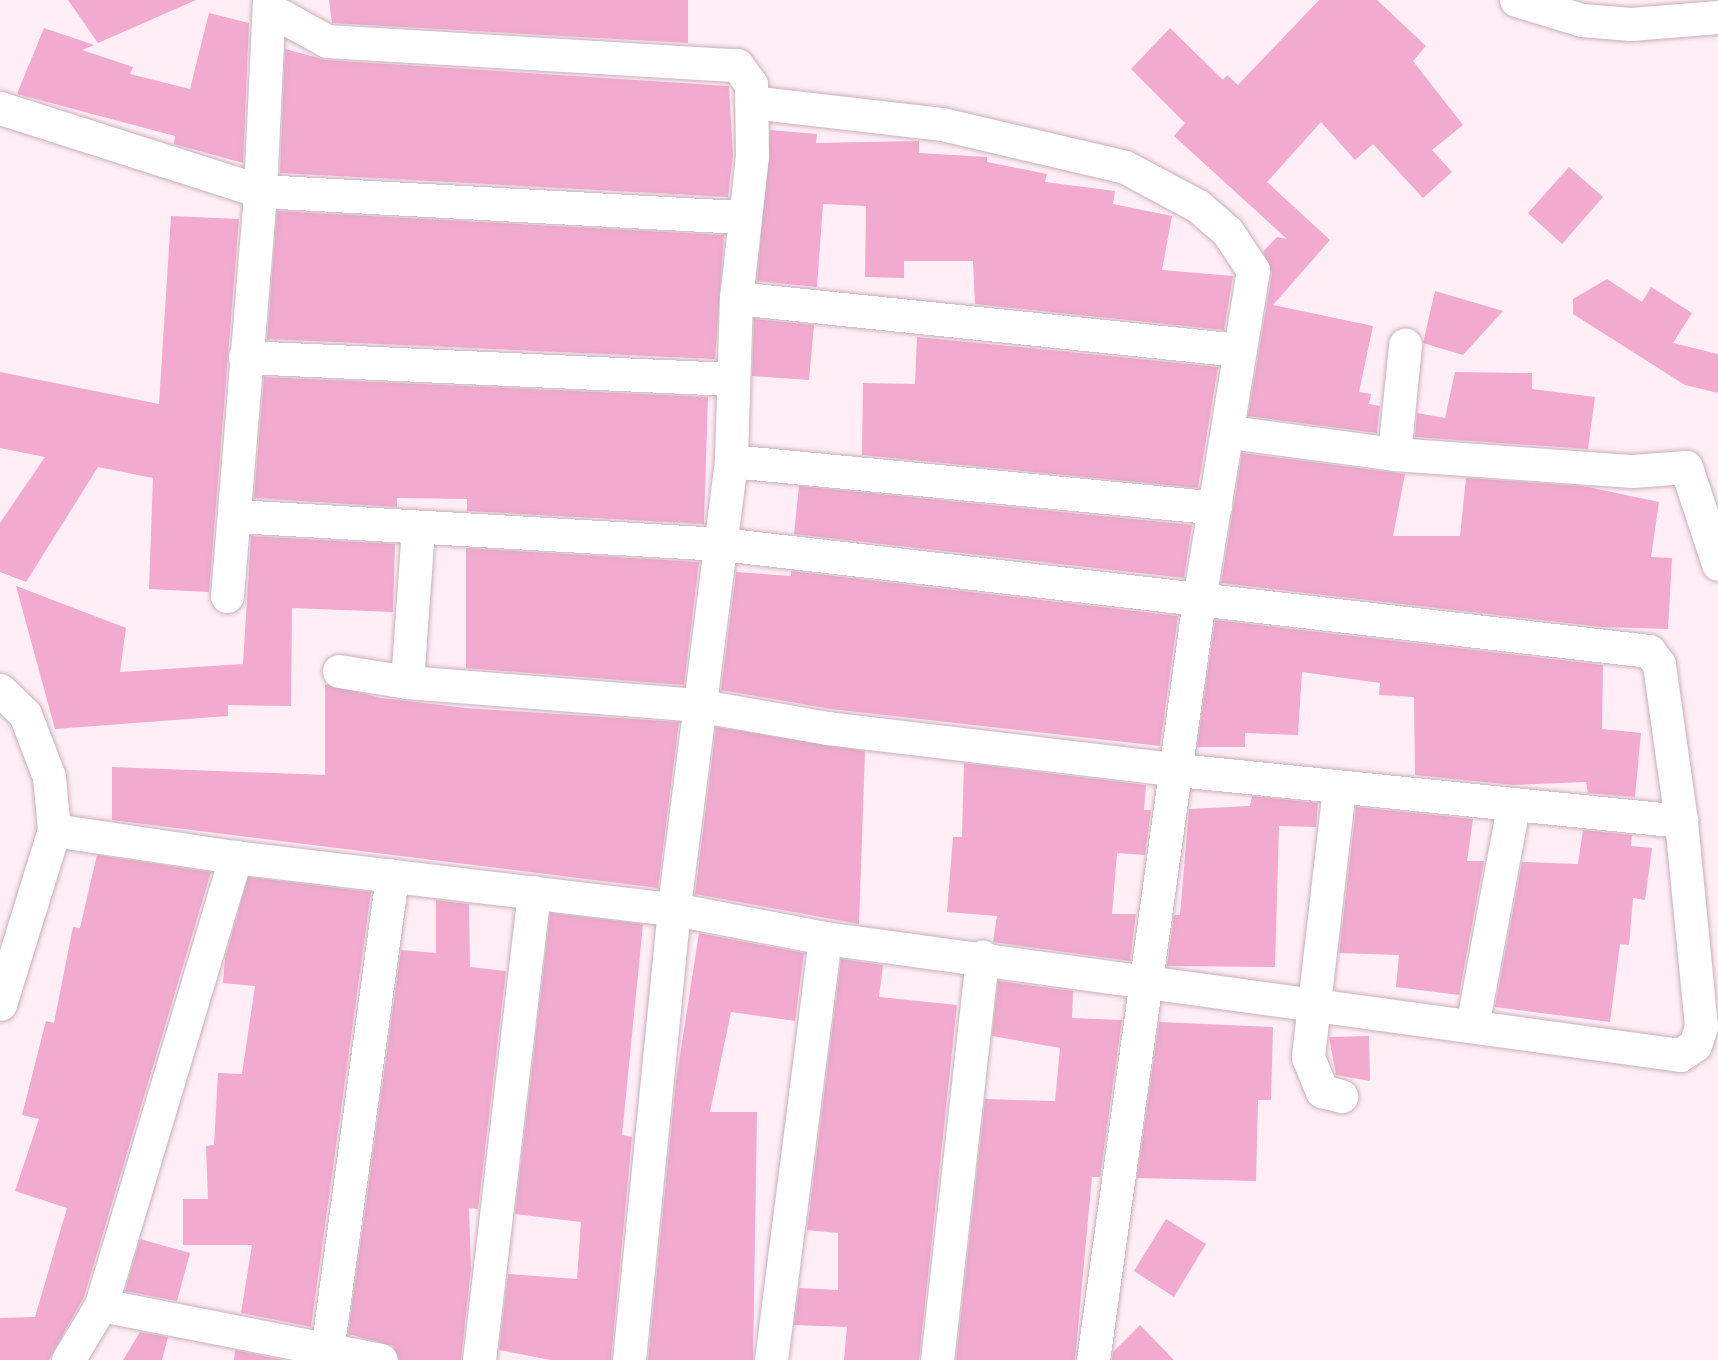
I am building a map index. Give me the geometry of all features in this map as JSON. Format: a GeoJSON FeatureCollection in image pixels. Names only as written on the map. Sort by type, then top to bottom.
{"type":"FeatureCollection","features":[{"type":"Feature","properties":{"kind":"street"},"geometry":{"type":"LineString","coordinates":[[1516,0],[1582,20],[1631,24],[1718,17]]}},
{"type":"Feature","properties":{"kind":"street"},"geometry":{"type":"LineString","coordinates":[[227,596],[260,191],[269,5],[327,41],[737,65],[747,73],[751,102],[752,156],[743,217],[736,298],[731,461],[698,705],[674,909],[629,1360]]}},
{"type":"Feature","properties":{"kind":"street"},"geometry":{"type":"LineString","coordinates":[[751,102],[942,124],[1125,166],[1198,206],[1227,231],[1253,270],[1239,350],[1230,432],[1199,600],[1178,770],[1145,980],[1093,1360]]}},
{"type":"Feature","properties":{"kind":"street"},"geometry":{"type":"LineString","coordinates":[[0,108],[260,191],[743,217]]}},
{"type":"Feature","properties":{"kind":"street"},"geometry":{"type":"LineString","coordinates":[[736,298],[1239,350]]}},
{"type":"Feature","properties":{"kind":"street"},"geometry":{"type":"LineString","coordinates":[[1394,454],[1405,345]]}},
{"type":"Feature","properties":{"kind":"street"},"geometry":{"type":"LineString","coordinates":[[246,357],[732,379]]}},
{"type":"Feature","properties":{"kind":"street"},"geometry":{"type":"LineString","coordinates":[[1230,432],[1394,454],[1632,471],[1686,467],[1718,564]]}},
{"type":"Feature","properties":{"kind":"street"},"geometry":{"type":"LineString","coordinates":[[731,461],[1215,508]]}},
{"type":"Feature","properties":{"kind":"street"},"geometry":{"type":"LineString","coordinates":[[54,830],[235,857],[674,909],[825,938],[982,957],[1680,1055],[1695,1045],[1701,1026],[1681,821],[1659,664],[1649,651],[721,544],[235,516]]}},
{"type":"Feature","properties":{"kind":"street"},"geometry":{"type":"LineString","coordinates":[[406,682],[418,528]]}},
{"type":"Feature","properties":{"kind":"street"},"geometry":{"type":"LineString","coordinates":[[339,671],[406,682],[698,705],[828,728],[1178,770],[1513,807],[1681,821]]}},
{"type":"Feature","properties":{"kind":"street"},"geometry":{"type":"LineString","coordinates":[[0,690],[25,714],[49,777],[54,830],[0,1004]]}},
{"type":"Feature","properties":{"kind":"street"},"geometry":{"type":"LineString","coordinates":[[1339,788],[1311,1003],[1308,1057],[1314,1079],[1322,1091],[1341,1096]]}},
{"type":"Feature","properties":{"kind":"street"},"geometry":{"type":"LineString","coordinates":[[1472,1026],[1513,807]]}},
{"type":"Feature","properties":{"kind":"street"},"geometry":{"type":"LineString","coordinates":[[68,1360],[100,1305],[235,857]]}},
{"type":"Feature","properties":{"kind":"street"},"geometry":{"type":"LineString","coordinates":[[327,1351],[392,875]]}},
{"type":"Feature","properties":{"kind":"street"},"geometry":{"type":"LineString","coordinates":[[479,1360],[534,892]]}},
{"type":"Feature","properties":{"kind":"street"},"geometry":{"type":"LineString","coordinates":[[771,1360],[825,938]]}},
{"type":"Feature","properties":{"kind":"street"},"geometry":{"type":"LineString","coordinates":[[937,1360],[982,957]]}},
{"type":"Feature","properties":{"kind":"street"},"geometry":{"type":"LineString","coordinates":[[100,1305],[381,1360]]}},
{"type":"Feature","properties":{"kind":"building"},"geometry":{"type":"Polygon","coordinates":[[[68,0],[196,0],[98,43],[68,0]]]}},
{"type":"Feature","properties":{"kind":"building"},"geometry":{"type":"Polygon","coordinates":[[[329,0],[688,0],[688,43],[332,23],[329,0]]]}},
{"type":"Feature","properties":{"kind":"building"},"geometry":{"type":"Polygon","coordinates":[[[1319,0],[1377,0],[1426,46],[1413,61],[1463,125],[1432,150],[1452,172],[1423,198],[1373,144],[1355,160],[1321,122],[1267,182],[1330,240],[1273,305],[1373,326],[1359,392],[1371,394],[1369,404],[1380,406],[1377,433],[1248,416],[1272,273],[1263,252],[1277,237],[1287,239],[1174,136],[1185,123],[1131,69],[1170,28],[1223,80],[1227,75],[1238,85],[1319,0]]]}},
{"type":"Feature","properties":{"kind":"building"},"geometry":{"type":"Polygon","coordinates":[[[209,13],[249,23],[243,163],[174,144],[175,136],[17,94],[44,28],[94,45],[82,50],[133,67],[130,74],[190,89],[209,13]]]}},
{"type":"Feature","properties":{"kind":"building"},"geometry":{"type":"Polygon","coordinates":[[[285,49],[326,60],[729,86],[733,155],[728,197],[280,173],[285,49]]]}},
{"type":"Feature","properties":{"kind":"building"},"geometry":{"type":"Polygon","coordinates":[[[770,130],[817,134],[816,143],[919,141],[919,153],[987,157],[987,162],[1047,174],[1045,182],[1115,191],[1113,204],[1172,216],[1162,270],[1233,276],[1224,330],[975,304],[973,261],[904,261],[904,278],[865,277],[866,206],[823,204],[817,287],[757,281],[770,130]]]}},
{"type":"Feature","properties":{"kind":"building"},"geometry":{"type":"Polygon","coordinates":[[[1569,167],[1603,197],[1562,244],[1528,213],[1569,167]]]}},
{"type":"Feature","properties":{"kind":"building"},"geometry":{"type":"Polygon","coordinates":[[[277,211],[724,235],[715,359],[267,339],[277,211]]]}},
{"type":"Feature","properties":{"kind":"building"},"geometry":{"type":"Polygon","coordinates":[[[171,216],[239,219],[209,592],[149,589],[153,478],[98,467],[26,582],[0,572],[0,523],[45,457],[0,448],[0,372],[159,404],[171,216]]]}},
{"type":"Feature","properties":{"kind":"building"},"geometry":{"type":"Polygon","coordinates":[[[1607,279],[1642,302],[1651,287],[1692,313],[1673,343],[1718,354],[1718,393],[1685,385],[1573,314],[1573,299],[1607,279]]]}},
{"type":"Feature","properties":{"kind":"building"},"geometry":{"type":"Polygon","coordinates":[[[1435,291],[1503,311],[1463,355],[1423,343],[1435,291]]]}},
{"type":"Feature","properties":{"kind":"building"},"geometry":{"type":"Polygon","coordinates":[[[754,319],[814,325],[809,380],[752,376],[754,319]]]}},
{"type":"Feature","properties":{"kind":"building"},"geometry":{"type":"Polygon","coordinates":[[[917,337],[1218,367],[1198,488],[862,455],[863,383],[915,384],[917,337]]]}},
{"type":"Feature","properties":{"kind":"building"},"geometry":{"type":"Polygon","coordinates":[[[1455,372],[1532,373],[1532,389],[1595,397],[1588,449],[1415,437],[1417,413],[1445,418],[1455,372]]]}},
{"type":"Feature","properties":{"kind":"building"},"geometry":{"type":"Polygon","coordinates":[[[264,377],[708,397],[704,524],[467,511],[467,499],[397,498],[397,507],[254,498],[264,377]]]}},
{"type":"Feature","properties":{"kind":"building"},"geometry":{"type":"Polygon","coordinates":[[[1242,453],[1405,474],[1393,536],[1460,536],[1466,478],[1583,486],[1659,502],[1651,557],[1672,558],[1668,629],[1603,627],[1221,583],[1242,453]]]}},
{"type":"Feature","properties":{"kind":"building"},"geometry":{"type":"Polygon","coordinates":[[[799,486],[1192,525],[1184,578],[794,534],[799,486]]]}},
{"type":"Feature","properties":{"kind":"building"},"geometry":{"type":"Polygon","coordinates":[[[251,536],[395,544],[393,612],[292,608],[291,706],[228,705],[228,716],[55,729],[16,586],[126,628],[120,672],[243,664],[251,536]]]}},
{"type":"Feature","properties":{"kind":"building"},"geometry":{"type":"Polygon","coordinates":[[[466,548],[699,562],[684,685],[466,668],[466,548]]]}},
{"type":"Feature","properties":{"kind":"building"},"geometry":{"type":"Polygon","coordinates":[[[791,571],[1178,616],[1160,746],[831,709],[721,690],[736,572],[791,576],[791,571]]]}},
{"type":"Feature","properties":{"kind":"building"},"geometry":{"type":"Polygon","coordinates":[[[1215,620],[1603,665],[1602,729],[1641,733],[1635,797],[1588,793],[1586,782],[1513,785],[1415,775],[1414,697],[1379,695],[1380,683],[1302,672],[1298,735],[1245,733],[1245,747],[1197,747],[1215,620]]]}},
{"type":"Feature","properties":{"kind":"building"},"geometry":{"type":"Polygon","coordinates":[[[325,684],[381,698],[466,708],[679,722],[658,888],[112,820],[112,767],[325,775],[325,684]]]}},
{"type":"Feature","properties":{"kind":"building"},"geometry":{"type":"Polygon","coordinates":[[[716,727],[865,751],[859,924],[695,894],[716,727]]]}},
{"type":"Feature","properties":{"kind":"building"},"geometry":{"type":"Polygon","coordinates":[[[964,763],[1146,785],[1144,810],[1151,810],[1145,855],[1117,853],[1112,914],[1136,914],[1130,961],[993,942],[997,916],[947,912],[953,837],[962,837],[964,763]]]}},
{"type":"Feature","properties":{"kind":"building"},"geometry":{"type":"Polygon","coordinates":[[[1252,796],[1318,803],[1316,827],[1279,826],[1275,967],[1167,966],[1174,915],[1180,915],[1189,809],[1250,806],[1252,796]]]}},
{"type":"Feature","properties":{"kind":"building"},"geometry":{"type":"Polygon","coordinates":[[[1356,807],[1473,819],[1467,861],[1484,861],[1459,995],[1396,987],[1399,955],[1339,953],[1356,807]]]}},
{"type":"Feature","properties":{"kind":"building"},"geometry":{"type":"Polygon","coordinates":[[[1583,830],[1632,835],[1631,846],[1652,848],[1645,900],[1633,898],[1629,945],[1620,944],[1610,1022],[1495,1007],[1522,862],[1578,864],[1583,830]]]}},
{"type":"Feature","properties":{"kind":"building"},"geometry":{"type":"Polygon","coordinates":[[[97,855],[211,872],[84,1297],[49,1360],[0,1360],[0,1318],[35,1317],[67,1208],[15,1191],[39,1119],[22,1115],[46,1021],[54,1023],[73,927],[80,928],[97,855]]]}},
{"type":"Feature","properties":{"kind":"building"},"geometry":{"type":"Polygon","coordinates":[[[248,877],[371,892],[311,1327],[241,1313],[252,1245],[183,1245],[183,1199],[208,1199],[206,1146],[214,1145],[218,1073],[242,1074],[255,986],[223,983],[225,958],[248,877]]]}},
{"type":"Feature","properties":{"kind":"building"},"geometry":{"type":"Polygon","coordinates":[[[436,900],[469,904],[470,967],[506,971],[478,1209],[469,1208],[471,1269],[461,1360],[399,1360],[393,1346],[348,1334],[401,950],[436,953],[436,900]]]}},
{"type":"Feature","properties":{"kind":"building"},"geometry":{"type":"Polygon","coordinates":[[[550,913],[643,924],[622,1135],[632,1137],[611,1360],[551,1360],[499,1350],[508,1274],[577,1279],[581,1222],[515,1214],[550,913]]]}},
{"type":"Feature","properties":{"kind":"building"},"geometry":{"type":"Polygon","coordinates":[[[699,933],[804,953],[795,1021],[731,1012],[710,1112],[757,1112],[753,1360],[648,1360],[676,1081],[699,933]]]}},
{"type":"Feature","properties":{"kind":"building"},"geometry":{"type":"Polygon","coordinates":[[[841,959],[883,965],[879,997],[957,1005],[919,1360],[844,1360],[847,1327],[794,1325],[799,1288],[838,1290],[838,1233],[807,1230],[841,959]]]}},
{"type":"Feature","properties":{"kind":"building"},"geometry":{"type":"Polygon","coordinates":[[[998,981],[1073,991],[1072,1018],[1122,1020],[1100,1177],[1092,1177],[1075,1360],[956,1360],[985,1099],[1055,1101],[1060,1048],[992,1036],[998,981]]]}},
{"type":"Feature","properties":{"kind":"building"},"geometry":{"type":"Polygon","coordinates":[[[1159,1022],[1273,1027],[1271,1100],[1258,1100],[1256,1181],[1137,1178],[1159,1022]]]}},
{"type":"Feature","properties":{"kind":"building"},"geometry":{"type":"Polygon","coordinates":[[[1369,1036],[1370,1081],[1336,1075],[1329,1037],[1369,1036]]]}},
{"type":"Feature","properties":{"kind":"building"},"geometry":{"type":"Polygon","coordinates":[[[1166,1219],[1206,1244],[1174,1297],[1134,1271],[1166,1219]]]}},
{"type":"Feature","properties":{"kind":"building"},"geometry":{"type":"Polygon","coordinates":[[[140,1239],[190,1253],[177,1301],[125,1291],[140,1239]]]}},
{"type":"Feature","properties":{"kind":"building"},"geometry":{"type":"Polygon","coordinates":[[[1140,1325],[1174,1360],[1112,1360],[1113,1352],[1140,1325]]]}},
{"type":"Feature","properties":{"kind":"building"},"geometry":{"type":"Polygon","coordinates":[[[140,1332],[168,1337],[162,1360],[123,1360],[140,1332]]]}},
{"type":"Feature","properties":{"kind":"building"},"geometry":{"type":"Polygon","coordinates":[[[235,1350],[284,1360],[234,1360],[235,1350]]]}}]}
